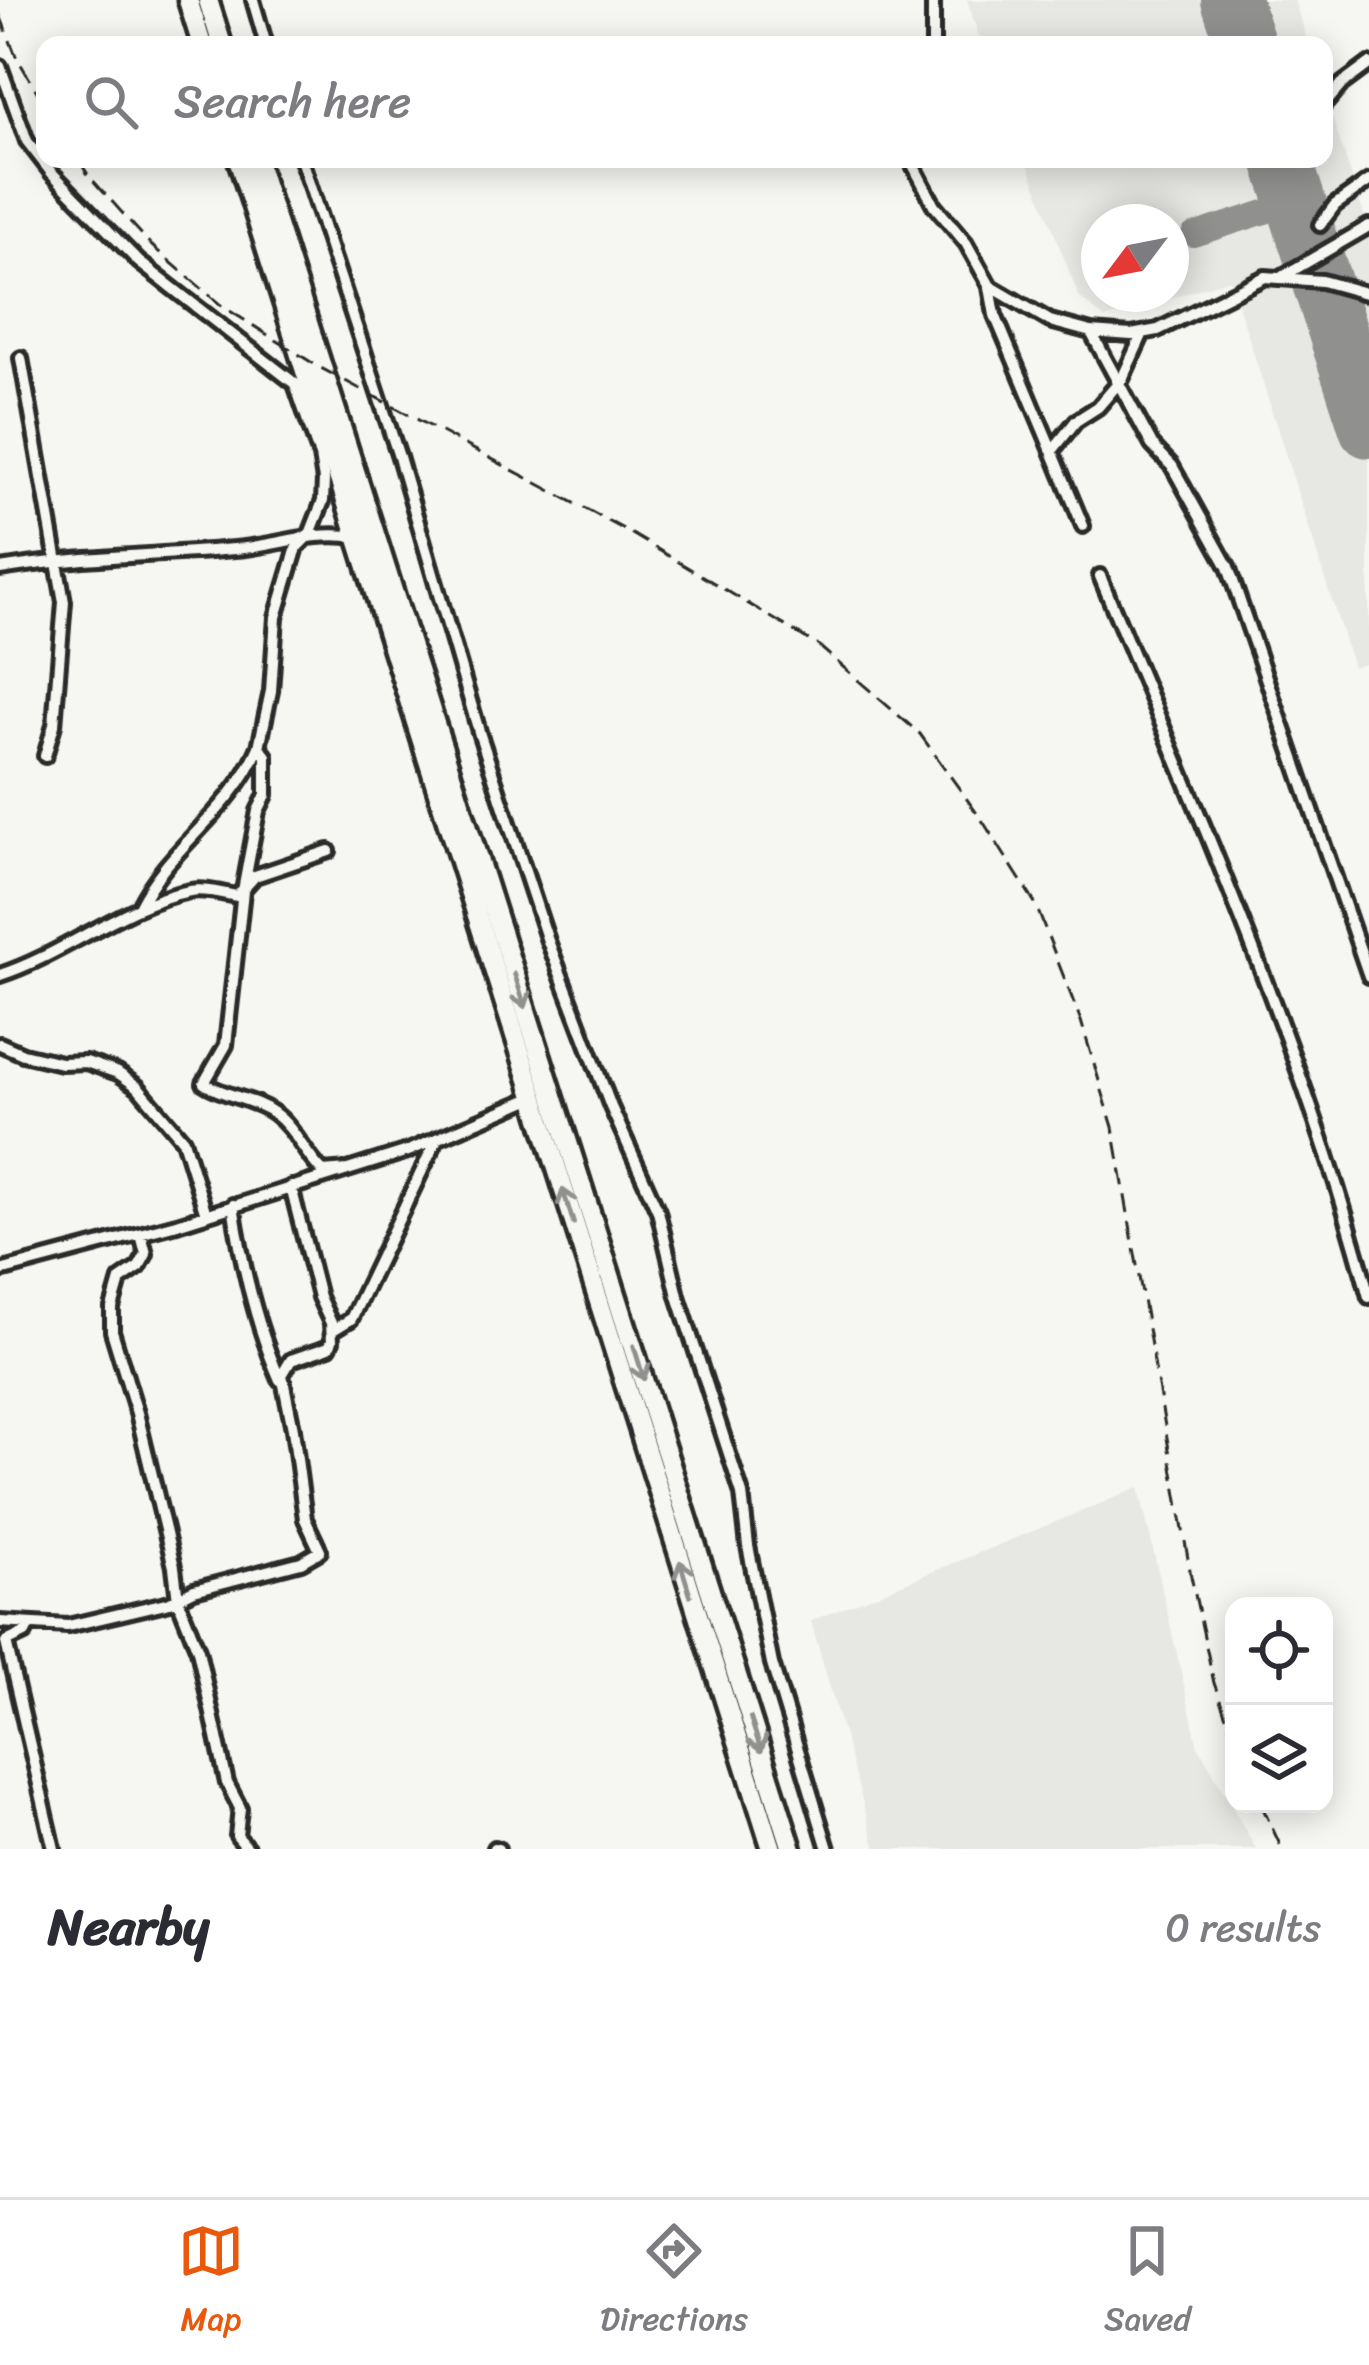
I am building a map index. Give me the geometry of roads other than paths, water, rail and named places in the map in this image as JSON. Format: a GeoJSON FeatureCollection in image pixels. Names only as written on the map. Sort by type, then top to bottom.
{"type":"FeatureCollection","features":[{"type":"Feature","properties":{"kind":"highway"},"geometry":{"type":"LineString","coordinates":[[188,0],[199,36]]}},
{"type":"Feature","properties":{"kind":"highway"},"geometry":{"type":"LineString","coordinates":[[208,0],[219,36]]}},
{"type":"Feature","properties":{"kind":"highway"},"geometry":{"type":"LineString","coordinates":[[241,168],[303,390],[356,537],[772,1849]]}},
{"type":"Feature","properties":{"kind":"highway"},"geometry":{"type":"LineString","coordinates":[[259,168],[792,1849]]}},
{"type":"Feature","properties":{"kind":"street"},"geometry":{"type":"LineString","coordinates":[[253,0],[263,36]]}},
{"type":"Feature","properties":{"kind":"street"},"geometry":{"type":"LineString","coordinates":[[933,0],[933,36]]}},
{"type":"Feature","properties":{"kind":"street"},"geometry":{"type":"LineString","coordinates":[[1333,94],[1369,64]]}},
{"type":"Feature","properties":{"kind":"street"},"geometry":{"type":"LineString","coordinates":[[0,66],[20,125],[36,149]]}},
{"type":"Feature","properties":{"kind":"street"},"geometry":{"type":"LineString","coordinates":[[48,168],[139,262],[303,390],[324,480],[323,501],[310,534],[297,547],[276,617],[271,692],[259,747],[230,800],[180,849],[139,907]]}},
{"type":"Feature","properties":{"kind":"street"},"geometry":{"type":"LineString","coordinates":[[304,168],[399,457],[480,736],[548,941],[611,1107],[658,1211],[678,1296],[742,1494],[772,1664],[828,1849]]}},
{"type":"Feature","properties":{"kind":"street"},"geometry":{"type":"LineString","coordinates":[[915,168],[934,205],[966,243],[990,286],[995,315],[1083,526]]}},
{"type":"Feature","properties":{"kind":"street"},"geometry":{"type":"LineString","coordinates":[[1320,225],[1335,205],[1369,181]]}},
{"type":"Feature","properties":{"kind":"street"},"geometry":{"type":"LineString","coordinates":[[1280,278],[1369,226]]}},
{"type":"Feature","properties":{"kind":"street"},"geometry":{"type":"LineString","coordinates":[[990,286],[1050,321],[1091,332],[1158,330],[1265,277],[1322,281],[1369,294]]}},
{"type":"Feature","properties":{"kind":"street"},"geometry":{"type":"LineString","coordinates":[[1091,332],[1152,445],[1172,466],[1228,567],[1369,976]]}},
{"type":"Feature","properties":{"kind":"street"},"geometry":{"type":"LineString","coordinates":[[1052,452],[1076,421],[1098,407],[1120,382],[1143,333]]}},
{"type":"Feature","properties":{"kind":"street"},"geometry":{"type":"LineString","coordinates":[[21,358],[64,602],[54,724],[45,756]]}},
{"type":"Feature","properties":{"kind":"street"},"geometry":{"type":"LineString","coordinates":[[0,569],[58,560],[268,546],[310,534],[356,537]]}},
{"type":"Feature","properties":{"kind":"street"},"geometry":{"type":"LineString","coordinates":[[1100,576],[1239,913],[1323,1142],[1369,1297]]}},
{"type":"Feature","properties":{"kind":"street"},"geometry":{"type":"LineString","coordinates":[[259,747],[266,756],[266,795],[258,811],[243,891],[226,1045],[203,1083],[222,1095],[272,1112],[323,1172],[348,1170]]}},
{"type":"Feature","properties":{"kind":"street"},"geometry":{"type":"LineString","coordinates":[[0,976],[73,944],[139,907],[194,890],[238,896],[256,876],[328,851]]}},
{"type":"Feature","properties":{"kind":"street"},"geometry":{"type":"LineString","coordinates":[[0,1044],[61,1063],[86,1062],[118,1072],[138,1087],[183,1140],[206,1214]]}},
{"type":"Feature","properties":{"kind":"street"},"geometry":{"type":"LineString","coordinates":[[0,1271],[141,1234],[348,1170],[437,1139],[534,1097]]}},
{"type":"Feature","properties":{"kind":"street"},"geometry":{"type":"LineString","coordinates":[[333,1330],[351,1318],[437,1139]]}},
{"type":"Feature","properties":{"kind":"street"},"geometry":{"type":"LineString","coordinates":[[0,1622],[68,1627],[301,1562],[320,1551],[305,1519],[282,1375],[286,1363],[328,1348],[333,1330],[319,1297],[290,1187]]}},
{"type":"Feature","properties":{"kind":"street"},"geometry":{"type":"LineString","coordinates":[[233,1205],[266,1348],[284,1389]]}},
{"type":"Feature","properties":{"kind":"street"},"geometry":{"type":"LineString","coordinates":[[141,1234],[146,1254],[118,1286],[112,1331],[137,1413],[178,1598],[198,1649],[227,1783],[240,1808],[237,1837],[248,1849]]}},
{"type":"Feature","properties":{"kind":"street"},"geometry":{"type":"LineString","coordinates":[[29,1625],[25,1633],[6,1642],[54,1849]]}},
{"type":"Feature","properties":{"kind":"railway"},"geometry":{"type":"LineString","coordinates":[[0,15],[36,90]]}},
{"type":"Feature","properties":{"kind":"railway"},"geometry":{"type":"LineString","coordinates":[[84,168],[152,246],[222,306],[319,367],[627,531],[819,646],[920,734],[1035,903],[1081,1021],[1113,1127],[1191,1576],[1225,1714]]}},
{"type":"Feature","properties":{"kind":"railway"},"geometry":{"type":"LineString","coordinates":[[1265,1813],[1282,1849]]}}]}
